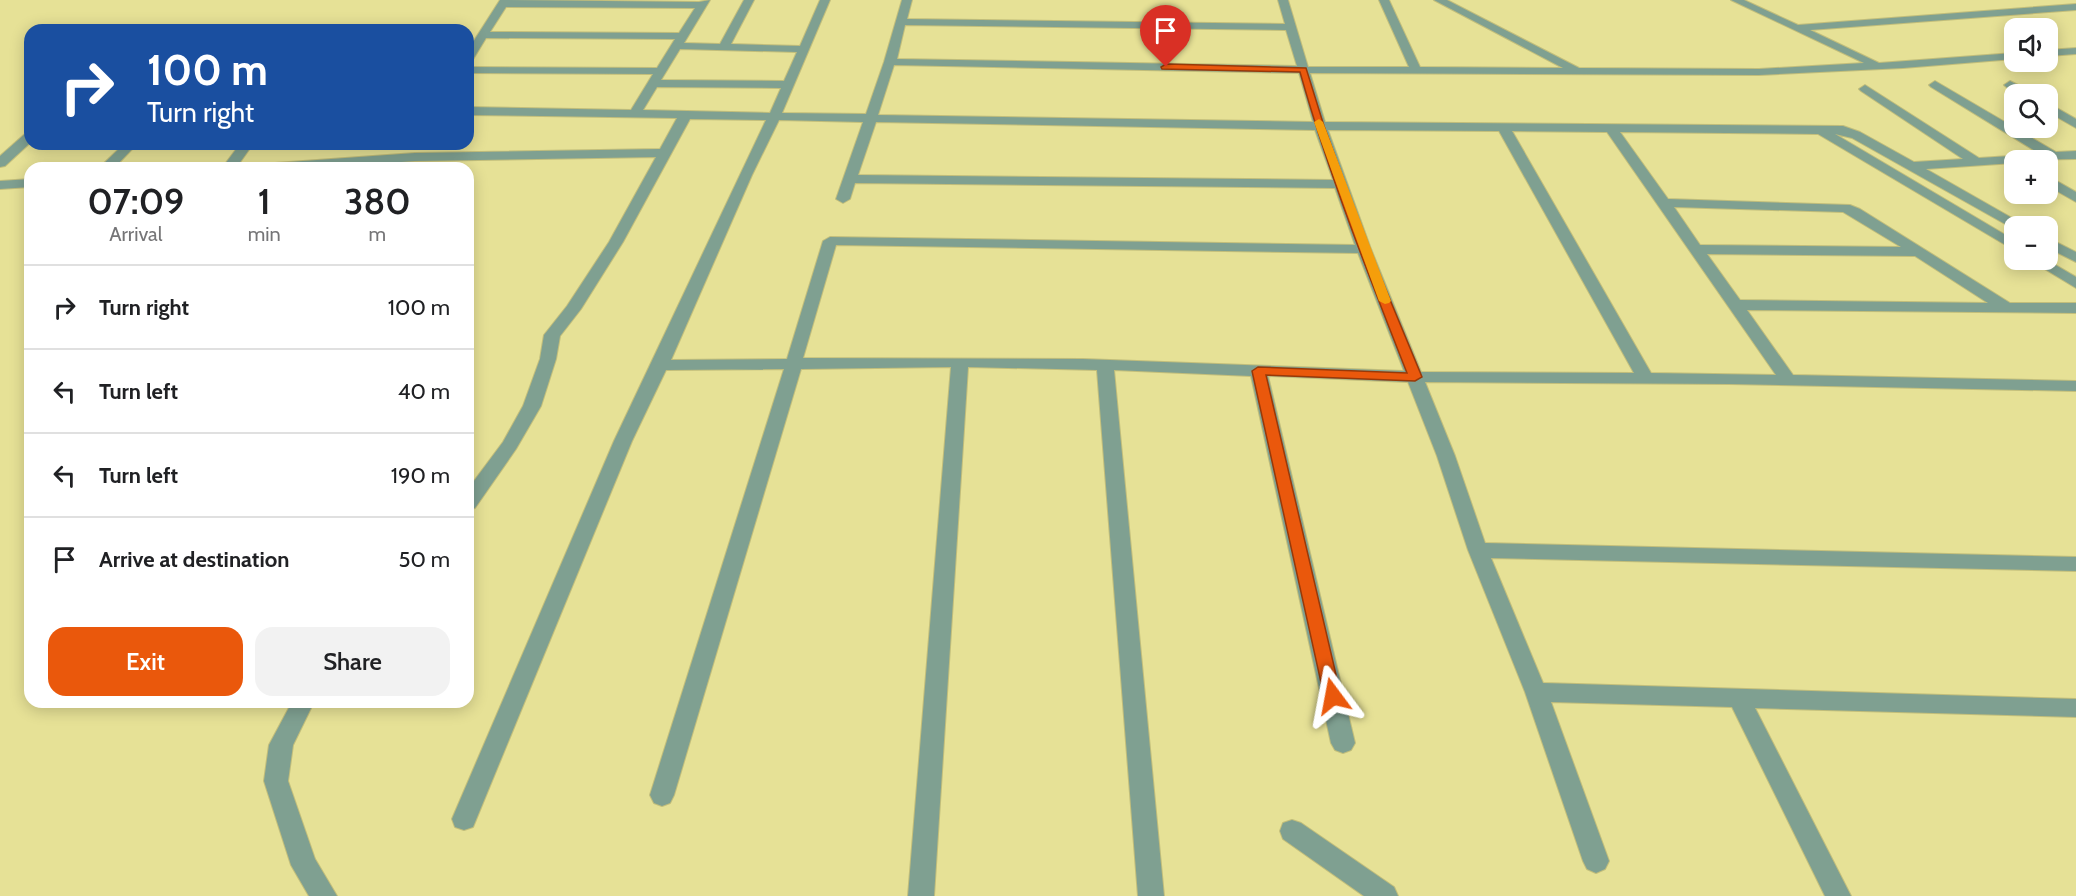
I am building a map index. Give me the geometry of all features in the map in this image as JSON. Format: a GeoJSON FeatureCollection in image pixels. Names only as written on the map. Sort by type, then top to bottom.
{"type":"FeatureCollection","features":[{"type":"Feature","properties":{"kind":"street"},"geometry":{"type":"LineString","coordinates":[[724,47],[749,0]]}},
{"type":"Feature","properties":{"kind":"street"},"geometry":{"type":"LineString","coordinates":[[464,819],[623,441],[660,365],[745,175],[775,116],[825,0]]}},
{"type":"Feature","properties":{"kind":"street"},"geometry":{"type":"LineString","coordinates":[[843,200],[890,62],[907,0]]}},
{"type":"Feature","properties":{"kind":"street"},"geometry":{"type":"LineString","coordinates":[[1283,0],[1320,126],[1364,249],[1446,456],[1478,550],[1536,692],[1596,861]]}},
{"type":"Feature","properties":{"kind":"street"},"geometry":{"type":"LineString","coordinates":[[1384,0],[1416,70]]}},
{"type":"Feature","properties":{"kind":"street"},"geometry":{"type":"LineString","coordinates":[[1439,0],[1578,71]]}},
{"type":"Feature","properties":{"kind":"street"},"geometry":{"type":"LineString","coordinates":[[1736,0],[1878,66]]}},
{"type":"Feature","properties":{"kind":"street"},"geometry":{"type":"LineString","coordinates":[[474,49],[504,2],[704,3]]}},
{"type":"Feature","properties":{"kind":"street"},"geometry":{"type":"LineString","coordinates":[[635,113],[704,3]]}},
{"type":"Feature","properties":{"kind":"street"},"geometry":{"type":"LineString","coordinates":[[1796,28],[2076,7]]}},
{"type":"Feature","properties":{"kind":"street"},"geometry":{"type":"LineString","coordinates":[[901,22],[1291,27]]}},
{"type":"Feature","properties":{"kind":"street"},"geometry":{"type":"LineString","coordinates":[[483,35],[680,41],[724,47],[804,49]]}},
{"type":"Feature","properties":{"kind":"street"},"geometry":{"type":"LineString","coordinates":[[2058,52],[2076,51]]}},
{"type":"Feature","properties":{"kind":"street"},"geometry":{"type":"LineString","coordinates":[[890,62],[1303,70],[1759,72],[2004,57]]}},
{"type":"Feature","properties":{"kind":"street"},"geometry":{"type":"LineString","coordinates":[[474,70],[661,72]]}},
{"type":"Feature","properties":{"kind":"street"},"geometry":{"type":"LineString","coordinates":[[654,83],[788,85]]}},
{"type":"Feature","properties":{"kind":"street"},"geometry":{"type":"LineString","coordinates":[[1935,85],[2043,150]]}},
{"type":"Feature","properties":{"kind":"street"},"geometry":{"type":"LineString","coordinates":[[1865,89],[1977,162]]}},
{"type":"Feature","properties":{"kind":"street"},"geometry":{"type":"LineString","coordinates":[[474,111],[1320,126],[1844,130],[2004,218]]}},
{"type":"Feature","properties":{"kind":"street"},"geometry":{"type":"LineString","coordinates":[[2058,113],[2076,124]]}},
{"type":"Feature","properties":{"kind":"street"},"geometry":{"type":"LineString","coordinates":[[474,495],[510,445],[532,406],[548,359],[552,335],[573,309],[616,242],[686,114]]}},
{"type":"Feature","properties":{"kind":"street"},"geometry":{"type":"LineString","coordinates":[[1503,127],[1646,379]]}},
{"type":"Feature","properties":{"kind":"street"},"geometry":{"type":"LineString","coordinates":[[1611,128],[1789,381]]}},
{"type":"Feature","properties":{"kind":"street"},"geometry":{"type":"LineString","coordinates":[[1821,130],[2004,240]]}},
{"type":"Feature","properties":{"kind":"street"},"geometry":{"type":"LineString","coordinates":[[0,163],[24,141]]}},
{"type":"Feature","properties":{"kind":"street"},"geometry":{"type":"LineString","coordinates":[[112,162],[125,150]]}},
{"type":"Feature","properties":{"kind":"street"},"geometry":{"type":"LineString","coordinates":[[437,162],[665,153]]}},
{"type":"Feature","properties":{"kind":"street"},"geometry":{"type":"LineString","coordinates":[[2058,157],[2076,155]]}},
{"type":"Feature","properties":{"kind":"street"},"geometry":{"type":"LineString","coordinates":[[1911,166],[2004,161]]}},
{"type":"Feature","properties":{"kind":"street"},"geometry":{"type":"LineString","coordinates":[[849,179],[1341,184]]}},
{"type":"Feature","properties":{"kind":"street"},"geometry":{"type":"LineString","coordinates":[[0,185],[24,183]]}},
{"type":"Feature","properties":{"kind":"street"},"geometry":{"type":"LineString","coordinates":[[2058,186],[2076,198]]}},
{"type":"Feature","properties":{"kind":"street"},"geometry":{"type":"LineString","coordinates":[[1664,203],[1845,208],[1855,212],[2006,307]]}},
{"type":"Feature","properties":{"kind":"street"},"geometry":{"type":"LineString","coordinates":[[662,795],[830,241],[1364,249]]}},
{"type":"Feature","properties":{"kind":"street"},"geometry":{"type":"LineString","coordinates":[[2058,248],[2076,258]]}},
{"type":"Feature","properties":{"kind":"street"},"geometry":{"type":"LineString","coordinates":[[1696,249],[1919,252]]}},
{"type":"Feature","properties":{"kind":"street"},"geometry":{"type":"LineString","coordinates":[[2054,270],[2076,283]]}},
{"type":"Feature","properties":{"kind":"street"},"geometry":{"type":"LineString","coordinates":[[1735,304],[2076,308]]}},
{"type":"Feature","properties":{"kind":"street"},"geometry":{"type":"LineString","coordinates":[[660,365],[960,362],[1415,377],[2076,386]]}},
{"type":"Feature","properties":{"kind":"street"},"geometry":{"type":"LineString","coordinates":[[921,896],[960,362]]}},
{"type":"Feature","properties":{"kind":"street"},"geometry":{"type":"LineString","coordinates":[[1105,365],[1151,896]]}},
{"type":"Feature","properties":{"kind":"street"},"geometry":{"type":"LineString","coordinates":[[1258,371],[1343,743]]}},
{"type":"Feature","properties":{"kind":"street"},"geometry":{"type":"LineString","coordinates":[[1478,550],[2076,564]]}},
{"type":"Feature","properties":{"kind":"street"},"geometry":{"type":"LineString","coordinates":[[1536,692],[2076,708]]}},
{"type":"Feature","properties":{"kind":"street"},"geometry":{"type":"LineString","coordinates":[[1739,698],[1838,896]]}},
{"type":"Feature","properties":{"kind":"street"},"geometry":{"type":"LineString","coordinates":[[300,708],[281,745],[276,781],[304,866],[324,896]]}},
{"type":"Feature","properties":{"kind":"street"},"geometry":{"type":"LineString","coordinates":[[1292,831],[1385,896]]}},
{"type":"Feature","properties":{"kind":"slow traffic"},"geometry":{"type":"LineString","coordinates":[[1319,122],[1385,301]]}},
{"type":"Feature","properties":{"kind":"route"},"geometry":{"type":"LineString","coordinates":[[1166,67],[1303,70],[1320,126],[1364,249],[1415,377],[1258,371],[1333,696]]}}]}
